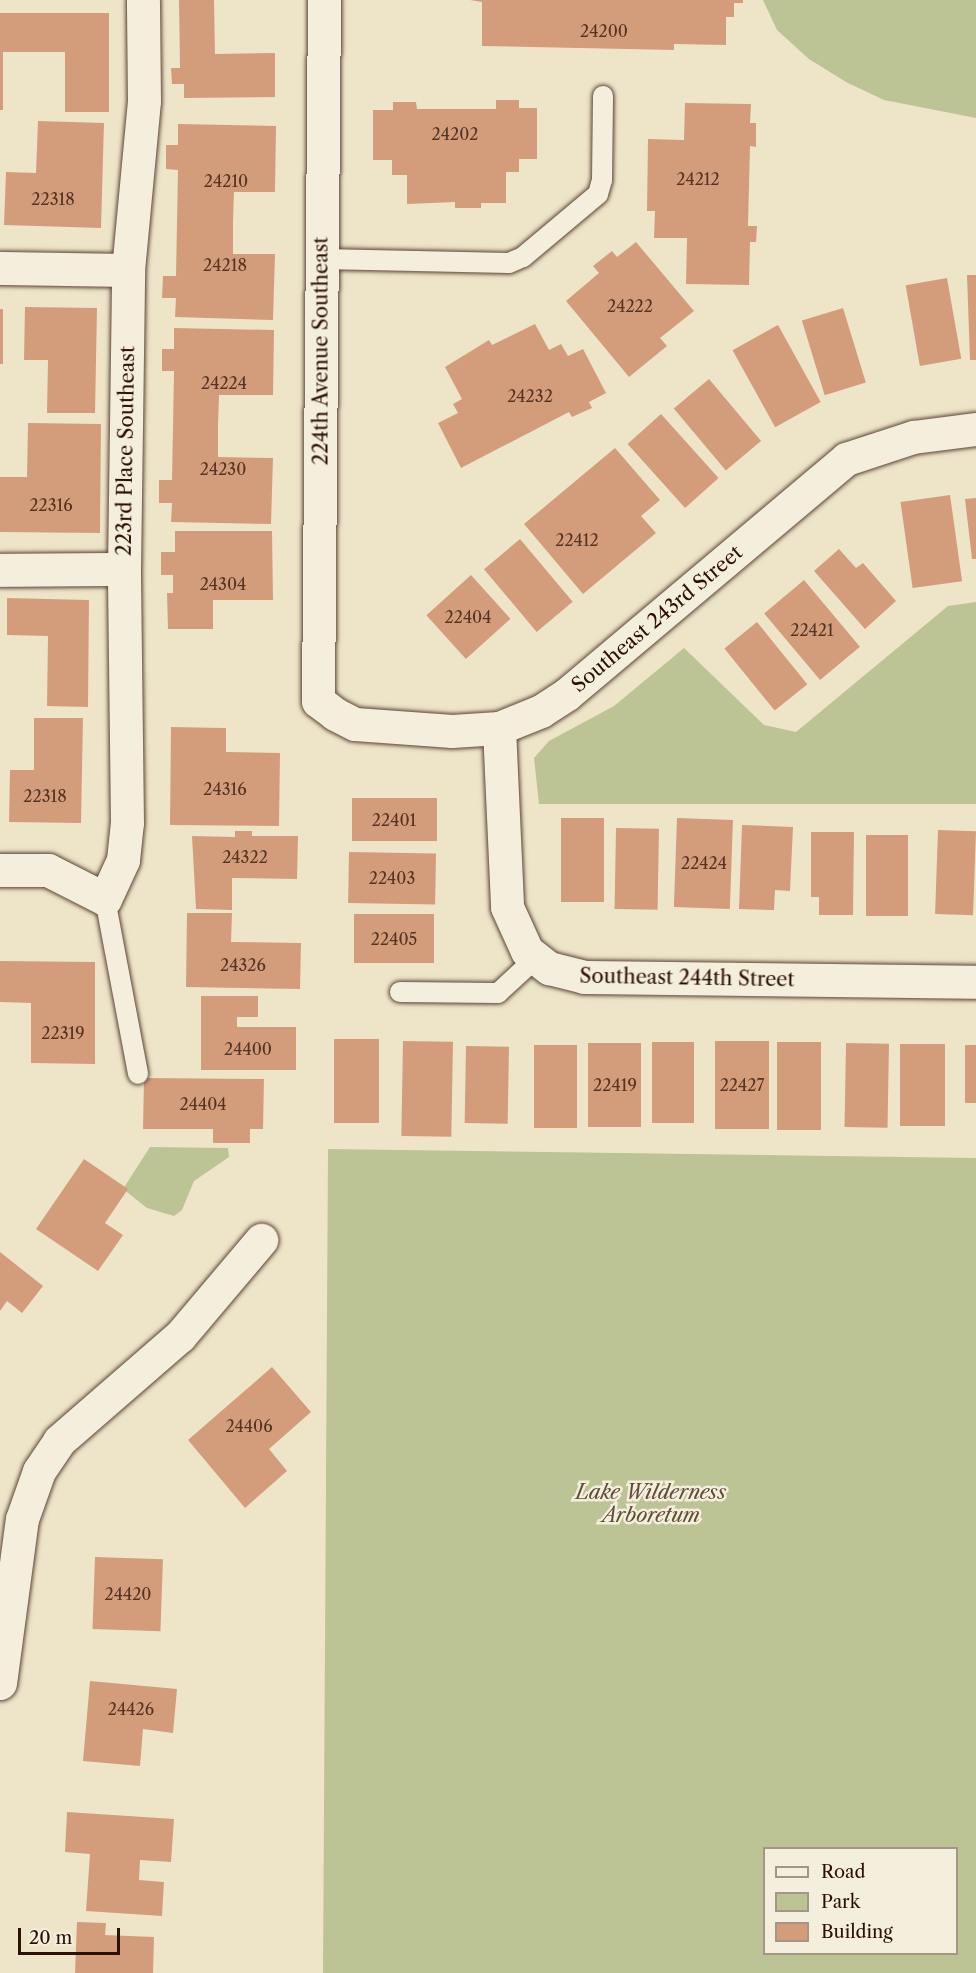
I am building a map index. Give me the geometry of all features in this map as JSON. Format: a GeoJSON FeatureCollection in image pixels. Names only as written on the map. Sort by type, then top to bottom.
{"type":"FeatureCollection","features":[{"type":"Feature","properties":{"kind":"street","name":"223rd Place Southeast"},"geometry":{"type":"LineString","coordinates":[[105,900],[123,860],[127,823],[124,569],[128,270],[144,101],[143,0]]}},
{"type":"Feature","properties":{"kind":"street","name":"224th Avenue Southeast"},"geometry":{"type":"LineString","coordinates":[[318,701],[324,0]]}},
{"type":"Feature","properties":{"kind":"street"},"geometry":{"type":"LineString","coordinates":[[0,268],[128,270]]}},
{"type":"Feature","properties":{"kind":"street","name":"Southeast 243rd Street"},"geometry":{"type":"LineString","coordinates":[[318,701],[355,724],[452,731],[499,728],[541,711],[567,694],[846,459],[914,437],[976,429]]}},
{"type":"Feature","properties":{"kind":"street"},"geometry":{"type":"LineString","coordinates":[[0,570],[124,569]]}},
{"type":"Feature","properties":{"kind":"street","name":"Southeast 244th Street"},"geometry":{"type":"LineString","coordinates":[[499,728],[507,907],[519,939],[535,959],[564,974],[584,977],[976,982]]}},
{"type":"Feature","properties":{"kind":"street"},"geometry":{"type":"LineString","coordinates":[[0,870],[48,870],[105,900]]}},
{"type":"Feature","properties":{"kind":"street"},"geometry":{"type":"LineString","coordinates":[[0,1683],[22,1519],[39,1471],[58,1442],[180,1336],[261,1240]]}},
{"type":"Feature","properties":{"kind":"lane"},"geometry":{"type":"LineString","coordinates":[[322,259],[509,263],[523,257],[598,194],[602,180],[603,96]]}},
{"type":"Feature","properties":{"kind":"lane"},"geometry":{"type":"LineString","coordinates":[[105,900],[138,1074]]}},
{"type":"Feature","properties":{"kind":"lane"},"geometry":{"type":"LineString","coordinates":[[400,992],[498,993],[535,959]]}},
{"type":"Feature","properties":{"kind":"green space"},"geometry":{"type":"Polygon","coordinates":[[[763,0],[976,0],[976,118],[884,100],[846,82],[809,59],[777,30],[763,0]]]}},
{"type":"Feature","properties":{"kind":"green space"},"geometry":{"type":"Polygon","coordinates":[[[976,602],[976,804],[539,804],[534,758],[549,741],[614,706],[684,648],[764,725],[796,732],[948,606],[976,602]]]}},
{"type":"Feature","properties":{"kind":"green space"},"geometry":{"type":"Polygon","coordinates":[[[150,1147],[228,1148],[229,1157],[194,1181],[182,1210],[174,1216],[147,1208],[123,1189],[150,1147]]]}},
{"type":"Feature","properties":{"kind":"green space","name":"Lake Wilderness Arboretum"},"geometry":{"type":"Polygon","coordinates":[[[328,1149],[976,1158],[976,1973],[323,1973],[328,1149]]]}},
{"type":"Feature","properties":{"kind":"building"},"geometry":{"type":"Polygon","coordinates":[[[179,0],[214,0],[215,54],[275,53],[275,97],[184,98],[184,84],[172,84],[171,68],[180,68],[179,0]]]}},
{"type":"Feature","properties":{"kind":"building"},"geometry":{"type":"Polygon","coordinates":[[[470,0],[743,0],[743,3],[734,3],[734,17],[726,17],[726,45],[674,44],[674,50],[482,46],[482,2],[470,0]]]}},
{"type":"Feature","properties":{"kind":"building"},"geometry":{"type":"Polygon","coordinates":[[[0,13],[109,13],[109,112],[65,112],[65,52],[3,52],[3,110],[0,110],[0,13]]]}},
{"type":"Feature","properties":{"kind":"building"},"geometry":{"type":"Polygon","coordinates":[[[496,100],[519,100],[519,108],[537,108],[537,159],[519,159],[519,172],[506,172],[506,203],[481,203],[481,208],[455,208],[455,202],[407,204],[407,175],[392,175],[392,160],[373,160],[373,110],[393,110],[393,102],[416,102],[417,109],[496,109],[496,100]]]}},
{"type":"Feature","properties":{"kind":"building"},"geometry":{"type":"Polygon","coordinates":[[[685,103],[751,104],[750,123],[756,123],[756,147],[750,146],[748,226],[757,226],[756,242],[750,242],[749,285],[686,284],[687,238],[654,238],[655,211],[647,211],[648,139],[684,140],[685,103]]]}},
{"type":"Feature","properties":{"kind":"building"},"geometry":{"type":"Polygon","coordinates":[[[38,121],[104,123],[101,228],[4,225],[6,172],[36,173],[38,121]]]}},
{"type":"Feature","properties":{"kind":"building"},"geometry":{"type":"Polygon","coordinates":[[[178,124],[276,126],[275,192],[234,192],[233,221],[233,254],[275,254],[273,320],[175,317],[176,298],[162,298],[163,276],[176,276],[178,170],[166,169],[166,145],[178,145],[178,124]]]}},
{"type":"Feature","properties":{"kind":"building"},"geometry":{"type":"Polygon","coordinates":[[[636,242],[694,311],[660,338],[667,346],[629,377],[566,301],[599,273],[593,266],[612,251],[617,257],[636,242]]]}},
{"type":"Feature","properties":{"kind":"building"},"geometry":{"type":"Polygon","coordinates":[[[967,275],[976,275],[976,360],[970,360],[967,275]]]}},
{"type":"Feature","properties":{"kind":"building"},"geometry":{"type":"Polygon","coordinates":[[[947,278],[961,359],[920,366],[906,285],[947,278]]]}},
{"type":"Feature","properties":{"kind":"building"},"geometry":{"type":"Polygon","coordinates":[[[25,307],[97,308],[95,413],[47,413],[48,360],[24,360],[25,307]]]}},
{"type":"Feature","properties":{"kind":"building"},"geometry":{"type":"Polygon","coordinates":[[[843,308],[866,383],[825,395],[802,321],[843,308]]]}},
{"type":"Feature","properties":{"kind":"building"},"geometry":{"type":"Polygon","coordinates":[[[0,309],[3,309],[3,364],[0,364],[0,309]]]}},
{"type":"Feature","properties":{"kind":"building"},"geometry":{"type":"Polygon","coordinates":[[[535,324],[549,350],[561,344],[568,356],[583,349],[606,393],[589,402],[592,408],[572,417],[569,412],[461,468],[438,423],[458,413],[453,404],[462,399],[445,367],[489,340],[492,345],[535,324]]]}},
{"type":"Feature","properties":{"kind":"building"},"geometry":{"type":"Polygon","coordinates":[[[778,325],[821,402],[775,427],[733,350],[778,325]]]}},
{"type":"Feature","properties":{"kind":"building"},"geometry":{"type":"Polygon","coordinates":[[[174,328],[274,330],[273,395],[219,395],[218,426],[218,457],[273,458],[271,524],[171,522],[172,503],[159,503],[159,480],[172,480],[174,371],[162,371],[162,349],[174,349],[174,328]]]}},
{"type":"Feature","properties":{"kind":"building"},"geometry":{"type":"Polygon","coordinates":[[[709,379],[761,441],[726,471],[674,409],[709,379]]]}},
{"type":"Feature","properties":{"kind":"building"},"geometry":{"type":"Polygon","coordinates":[[[661,414],[719,478],[685,508],[628,444],[661,414]]]}},
{"type":"Feature","properties":{"kind":"building"},"geometry":{"type":"Polygon","coordinates":[[[28,423],[101,424],[100,533],[0,532],[0,477],[27,477],[28,423]]]}},
{"type":"Feature","properties":{"kind":"building"},"geometry":{"type":"Polygon","coordinates":[[[615,448],[660,500],[641,516],[656,533],[583,594],[524,524],[615,448]]]}},
{"type":"Feature","properties":{"kind":"building"},"geometry":{"type":"Polygon","coordinates":[[[950,495],[962,581],[913,588],[900,502],[950,495]]]}},
{"type":"Feature","properties":{"kind":"building"},"geometry":{"type":"Polygon","coordinates":[[[976,498],[976,559],[972,559],[965,499],[976,498]]]}},
{"type":"Feature","properties":{"kind":"building"},"geometry":{"type":"Polygon","coordinates":[[[175,531],[272,531],[273,600],[213,600],[213,629],[168,629],[167,593],[173,593],[173,575],[161,575],[161,552],[175,552],[175,531]]]}},
{"type":"Feature","properties":{"kind":"building"},"geometry":{"type":"Polygon","coordinates":[[[520,539],[573,602],[537,632],[484,569],[520,539]]]}},
{"type":"Feature","properties":{"kind":"building"},"geometry":{"type":"Polygon","coordinates":[[[839,549],[856,568],[863,563],[896,601],[865,629],[814,571],[839,549]]]}},
{"type":"Feature","properties":{"kind":"building"},"geometry":{"type":"Polygon","coordinates":[[[471,575],[510,619],[466,659],[426,615],[471,575]]]}},
{"type":"Feature","properties":{"kind":"building"},"geometry":{"type":"Polygon","coordinates":[[[804,580],[860,647],[820,680],[764,613],[804,580]]]}},
{"type":"Feature","properties":{"kind":"building"},"geometry":{"type":"Polygon","coordinates":[[[7,598],[89,600],[88,707],[47,706],[48,636],[7,635],[7,598]]]}},
{"type":"Feature","properties":{"kind":"building"},"geometry":{"type":"Polygon","coordinates":[[[757,622],[807,684],[775,711],[724,648],[757,622]]]}},
{"type":"Feature","properties":{"kind":"building"},"geometry":{"type":"Polygon","coordinates":[[[34,718],[83,718],[81,823],[9,822],[10,770],[34,770],[34,718]]]}},
{"type":"Feature","properties":{"kind":"building"},"geometry":{"type":"Polygon","coordinates":[[[171,727],[226,728],[226,752],[280,753],[279,826],[170,825],[171,727]]]}},
{"type":"Feature","properties":{"kind":"building"},"geometry":{"type":"Polygon","coordinates":[[[352,798],[437,798],[437,841],[352,841],[352,798]]]}},
{"type":"Feature","properties":{"kind":"building"},"geometry":{"type":"Polygon","coordinates":[[[561,818],[604,818],[604,902],[561,902],[561,818]]]}},
{"type":"Feature","properties":{"kind":"building"},"geometry":{"type":"Polygon","coordinates":[[[677,818],[733,820],[730,909],[674,907],[677,818]]]}},
{"type":"Feature","properties":{"kind":"building"},"geometry":{"type":"Polygon","coordinates":[[[742,825],[793,827],[790,891],[775,890],[774,910],[739,909],[742,825]]]}},
{"type":"Feature","properties":{"kind":"building"},"geometry":{"type":"Polygon","coordinates":[[[616,828],[659,829],[658,910],[615,909],[616,828]]]}},
{"type":"Feature","properties":{"kind":"building"},"geometry":{"type":"Polygon","coordinates":[[[938,830],[976,831],[973,915],[935,914],[938,830]]]}},
{"type":"Feature","properties":{"kind":"building"},"geometry":{"type":"Polygon","coordinates":[[[235,831],[252,831],[252,836],[298,836],[297,879],[232,878],[232,910],[196,909],[192,836],[235,837],[235,831]]]}},
{"type":"Feature","properties":{"kind":"building"},"geometry":{"type":"Polygon","coordinates":[[[811,832],[854,832],[853,915],[819,915],[819,897],[811,897],[811,832]]]}},
{"type":"Feature","properties":{"kind":"building"},"geometry":{"type":"Polygon","coordinates":[[[866,835],[908,835],[908,916],[866,916],[866,835]]]}},
{"type":"Feature","properties":{"kind":"building"},"geometry":{"type":"Polygon","coordinates":[[[349,852],[436,854],[435,905],[348,903],[349,852]]]}},
{"type":"Feature","properties":{"kind":"building"},"geometry":{"type":"Polygon","coordinates":[[[187,913],[232,913],[231,942],[301,943],[300,989],[186,987],[187,913]]]}},
{"type":"Feature","properties":{"kind":"building"},"geometry":{"type":"Polygon","coordinates":[[[354,914],[434,914],[434,963],[354,963],[354,914]]]}},
{"type":"Feature","properties":{"kind":"building"},"geometry":{"type":"Polygon","coordinates":[[[0,961],[95,962],[95,1064],[31,1063],[31,1003],[0,1002],[0,961]]]}},
{"type":"Feature","properties":{"kind":"building"},"geometry":{"type":"Polygon","coordinates":[[[201,996],[258,996],[258,1017],[237,1017],[237,1027],[296,1027],[296,1070],[201,1070],[201,996]]]}},
{"type":"Feature","properties":{"kind":"building"},"geometry":{"type":"Polygon","coordinates":[[[334,1039],[379,1039],[379,1123],[334,1123],[334,1039]]]}},
{"type":"Feature","properties":{"kind":"building"},"geometry":{"type":"Polygon","coordinates":[[[403,1041],[453,1042],[451,1137],[401,1136],[403,1041]]]}},
{"type":"Feature","properties":{"kind":"building"},"geometry":{"type":"Polygon","coordinates":[[[715,1041],[769,1041],[769,1129],[715,1129],[715,1041]]]}},
{"type":"Feature","properties":{"kind":"building"},"geometry":{"type":"Polygon","coordinates":[[[652,1042],[694,1042],[694,1123],[652,1123],[652,1042]]]}},
{"type":"Feature","properties":{"kind":"building"},"geometry":{"type":"Polygon","coordinates":[[[777,1042],[821,1042],[821,1130],[777,1130],[777,1042]]]}},
{"type":"Feature","properties":{"kind":"building"},"geometry":{"type":"Polygon","coordinates":[[[588,1043],[641,1043],[641,1127],[588,1127],[588,1043]]]}},
{"type":"Feature","properties":{"kind":"building"},"geometry":{"type":"Polygon","coordinates":[[[846,1043],[889,1044],[888,1128],[845,1127],[846,1043]]]}},
{"type":"Feature","properties":{"kind":"building"},"geometry":{"type":"Polygon","coordinates":[[[900,1044],[945,1044],[945,1126],[900,1126],[900,1044]]]}},
{"type":"Feature","properties":{"kind":"building"},"geometry":{"type":"Polygon","coordinates":[[[534,1045],[577,1045],[577,1128],[534,1128],[534,1045]]]}},
{"type":"Feature","properties":{"kind":"building"},"geometry":{"type":"Polygon","coordinates":[[[965,1045],[976,1045],[976,1103],[965,1103],[965,1045]]]}},
{"type":"Feature","properties":{"kind":"building"},"geometry":{"type":"Polygon","coordinates":[[[466,1046],[509,1047],[508,1124],[465,1123],[466,1046]]]}},
{"type":"Feature","properties":{"kind":"building"},"geometry":{"type":"Polygon","coordinates":[[[144,1078],[264,1079],[263,1129],[250,1129],[250,1143],[213,1143],[213,1129],[143,1129],[144,1078]]]}},
{"type":"Feature","properties":{"kind":"building"},"geometry":{"type":"Polygon","coordinates":[[[84,1159],[128,1189],[105,1223],[123,1235],[98,1271],[36,1229],[84,1159]]]}},
{"type":"Feature","properties":{"kind":"building"},"geometry":{"type":"Polygon","coordinates":[[[0,1252],[43,1286],[22,1313],[7,1301],[0,1311],[0,1252]]]}},
{"type":"Feature","properties":{"kind":"building"},"geometry":{"type":"Polygon","coordinates":[[[272,1367],[311,1412],[269,1449],[287,1471],[245,1508],[188,1440],[272,1367]]]}},
{"type":"Feature","properties":{"kind":"building"},"geometry":{"type":"Polygon","coordinates":[[[95,1557],[163,1559],[160,1631],[92,1629],[95,1557]]]}},
{"type":"Feature","properties":{"kind":"building"},"geometry":{"type":"Polygon","coordinates":[[[90,1681],[177,1689],[173,1733],[143,1729],[140,1766],[83,1761],[90,1681]]]}},
{"type":"Feature","properties":{"kind":"building"},"geometry":{"type":"Polygon","coordinates":[[[67,1812],[174,1819],[171,1862],[140,1860],[139,1880],[164,1882],[162,1916],[86,1911],[90,1854],[65,1852],[67,1812]]]}},
{"type":"Feature","properties":{"kind":"building"},"geometry":{"type":"Polygon","coordinates":[[[77,1922],[106,1923],[105,1935],[154,1937],[153,1973],[75,1973],[77,1922]]]}}]}
